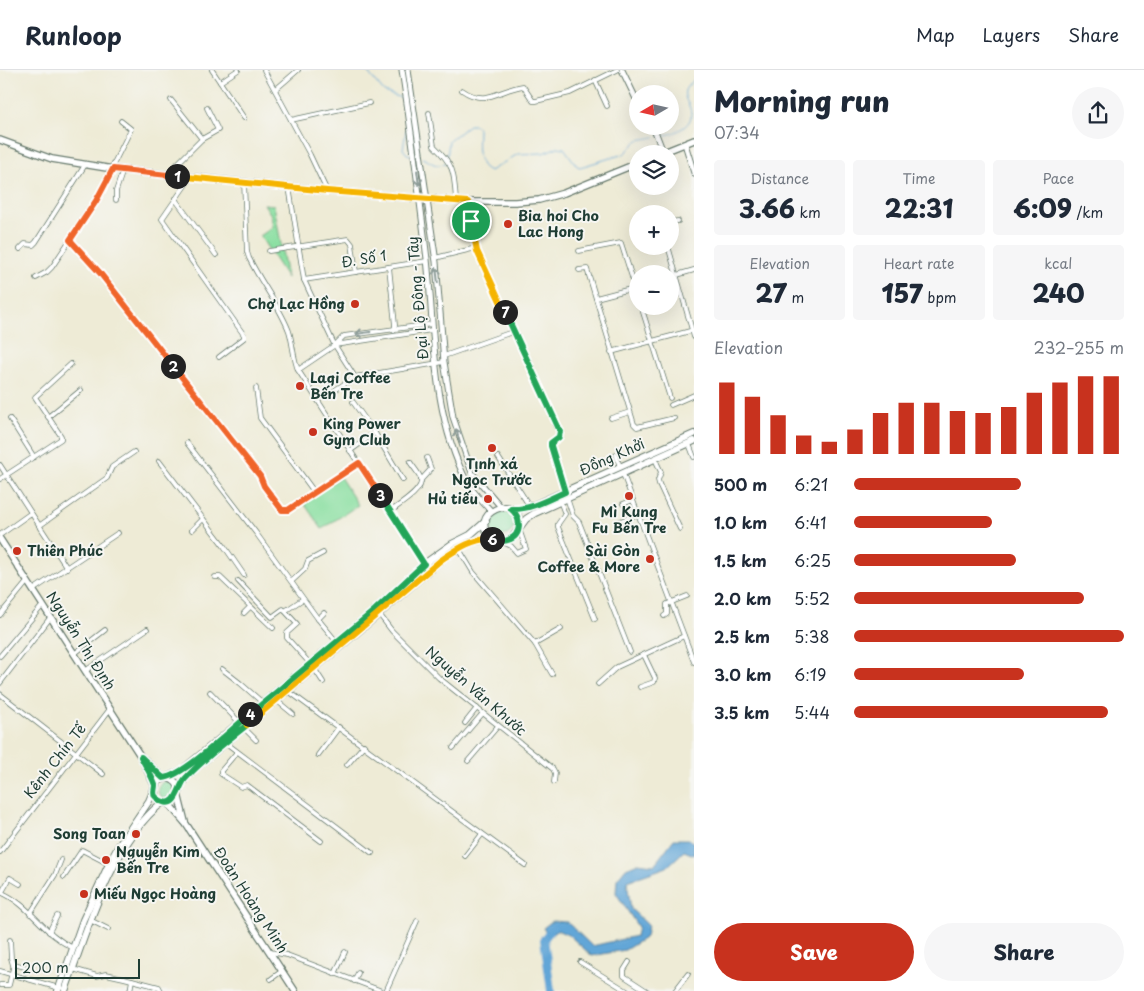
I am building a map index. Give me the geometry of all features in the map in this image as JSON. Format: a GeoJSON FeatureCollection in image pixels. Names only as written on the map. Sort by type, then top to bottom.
{"type":"FeatureCollection","features":[{"type":"Feature","properties":{"kind":"main road"},"geometry":{"type":"LineString","coordinates":[[0,140],[52,159],[112,169],[327,191],[468,202],[539,200],[564,193],[629,167]]}},
{"type":"Feature","properties":{"kind":"main road"},"geometry":{"type":"LineString","coordinates":[[679,146],[694,140]]}},
{"type":"Feature","properties":{"kind":"main road","name":"Đồng Khởi"},"geometry":{"type":"LineString","coordinates":[[622,471],[694,434]]}},
{"type":"Feature","properties":{"kind":"main road","name":"Đồng Khởi"},"geometry":{"type":"LineString","coordinates":[[511,509],[530,507],[566,495],[655,459],[691,442]]}},
{"type":"Feature","properties":{"kind":"main road","name":"Đồng Khởi"},"geometry":{"type":"LineString","coordinates":[[519,529],[526,518],[560,501],[566,495]]}},
{"type":"Feature","properties":{"kind":"main road"},"geometry":{"type":"LineString","coordinates":[[60,990],[73,948],[87,921],[123,851],[135,827],[142,812],[155,788],[165,778],[182,770],[242,725],[276,700],[312,666],[336,641],[375,610],[424,564],[470,534],[486,521],[491,511],[500,507],[511,509],[518,517],[519,529],[512,538],[498,540],[482,539],[459,549],[428,570],[379,614],[312,666],[264,703],[242,725],[226,743],[187,776],[174,800],[165,802],[135,827],[109,864],[87,921],[73,968],[60,990]]}},
{"type":"Feature","properties":{"kind":"main road"},"geometry":{"type":"LineString","coordinates":[[486,521],[487,531],[498,540]]}},
{"type":"Feature","properties":{"kind":"main road","name":"Nguyễn Thị Định"},"geometry":{"type":"LineString","coordinates":[[0,539],[141,757],[155,788]]}},
{"type":"Feature","properties":{"kind":"main road","name":"Nguyễn Thị Định"},"geometry":{"type":"LineString","coordinates":[[141,757],[165,778]]}},
{"type":"Feature","properties":{"kind":"main road"},"geometry":{"type":"LineString","coordinates":[[165,778],[174,780],[178,791]]}},
{"type":"Feature","properties":{"kind":"main road"},"geometry":{"type":"LineString","coordinates":[[155,788],[158,799],[165,802]]}},
{"type":"Feature","properties":{"kind":"main road","name":"Đoàn Hoàng Minh"},"geometry":{"type":"LineString","coordinates":[[178,791],[186,824]]}},
{"type":"Feature","properties":{"kind":"main road","name":"Đoàn Hoàng Minh"},"geometry":{"type":"LineString","coordinates":[[165,802],[186,824],[295,991]]}},
{"type":"Feature","properties":{"kind":"street"},"geometry":{"type":"LineString","coordinates":[[212,70],[244,118]]}},
{"type":"Feature","properties":{"kind":"street"},"geometry":{"type":"LineString","coordinates":[[220,82],[238,70]]}},
{"type":"Feature","properties":{"kind":"street"},"geometry":{"type":"LineString","coordinates":[[264,70],[320,174],[327,191]]}},
{"type":"Feature","properties":{"kind":"street"},"geometry":{"type":"LineString","coordinates":[[275,90],[298,70]]}},
{"type":"Feature","properties":{"kind":"street","name":"Đại Lộ Đông - Tây"},"geometry":{"type":"LineString","coordinates":[[402,70],[415,156],[427,261],[435,363],[445,425],[468,483],[491,511]]}},
{"type":"Feature","properties":{"kind":"street","name":"Đại Lộ Đông - Tây"},"geometry":{"type":"LineString","coordinates":[[408,70],[435,258],[444,359],[453,417],[472,473],[500,507]]}},
{"type":"Feature","properties":{"kind":"street"},"geometry":{"type":"LineString","coordinates":[[462,90],[487,98],[524,86],[533,101],[536,101],[570,93],[616,70]]}},
{"type":"Feature","properties":{"kind":"street"},"geometry":{"type":"LineString","coordinates":[[622,70],[629,85]]}},
{"type":"Feature","properties":{"kind":"street"},"geometry":{"type":"LineString","coordinates":[[595,80],[607,106]]}},
{"type":"Feature","properties":{"kind":"street"},"geometry":{"type":"LineString","coordinates":[[170,100],[202,139]]}},
{"type":"Feature","properties":{"kind":"street"},"geometry":{"type":"LineString","coordinates":[[291,120],[369,103]]}},
{"type":"Feature","properties":{"kind":"street"},"geometry":{"type":"LineString","coordinates":[[183,177],[176,168],[176,164],[202,139],[218,130],[207,108]]}},
{"type":"Feature","properties":{"kind":"street"},"geometry":{"type":"LineString","coordinates":[[429,113],[434,146],[450,163],[456,201]]}},
{"type":"Feature","properties":{"kind":"street"},"geometry":{"type":"LineString","coordinates":[[36,278],[52,268],[96,201],[131,129],[122,121]]}},
{"type":"Feature","properties":{"kind":"street"},"geometry":{"type":"LineString","coordinates":[[685,144],[694,173]]}},
{"type":"Feature","properties":{"kind":"street"},"geometry":{"type":"LineString","coordinates":[[20,249],[25,244],[33,245],[36,242],[85,165]]}},
{"type":"Feature","properties":{"kind":"street"},"geometry":{"type":"LineString","coordinates":[[116,200],[116,193],[123,170]]}},
{"type":"Feature","properties":{"kind":"street"},"geometry":{"type":"LineString","coordinates":[[191,177],[163,216],[163,221],[244,336],[219,357]]}},
{"type":"Feature","properties":{"kind":"street"},"geometry":{"type":"LineString","coordinates":[[244,182],[247,252],[281,313],[289,332],[298,370],[424,564]]}},
{"type":"Feature","properties":{"kind":"street"},"geometry":{"type":"LineString","coordinates":[[291,187],[290,193],[304,280],[335,345],[355,377]]}},
{"type":"Feature","properties":{"kind":"street"},"geometry":{"type":"LineString","coordinates":[[175,199],[216,255]]}},
{"type":"Feature","properties":{"kind":"street"},"geometry":{"type":"LineString","coordinates":[[468,202],[476,248],[482,263],[560,431],[559,437],[551,443],[551,446],[566,495],[573,516],[579,522],[630,652]]}},
{"type":"Feature","properties":{"kind":"street"},"geometry":{"type":"LineString","coordinates":[[269,250],[348,239],[352,244],[356,272]]}},
{"type":"Feature","properties":{"kind":"street"},"geometry":{"type":"LineString","coordinates":[[70,240],[100,273],[285,511],[359,463]]}},
{"type":"Feature","properties":{"kind":"street"},"geometry":{"type":"LineString","coordinates":[[579,251],[621,243],[629,266]]}},
{"type":"Feature","properties":{"kind":"street"},"geometry":{"type":"LineString","coordinates":[[435,258],[476,248]]}},
{"type":"Feature","properties":{"kind":"street","name":"Đ. Số 1"},"geometry":{"type":"LineString","coordinates":[[304,280],[427,261]]}},
{"type":"Feature","properties":{"kind":"street"},"geometry":{"type":"LineString","coordinates":[[389,267],[394,329],[392,336]]}},
{"type":"Feature","properties":{"kind":"street"},"geometry":{"type":"LineString","coordinates":[[579,270],[587,270],[630,412],[637,427],[674,418]]}},
{"type":"Feature","properties":{"kind":"street"},"geometry":{"type":"LineString","coordinates":[[679,274],[694,270]]}},
{"type":"Feature","properties":{"kind":"street"},"geometry":{"type":"LineString","coordinates":[[679,285],[694,337]]}},
{"type":"Feature","properties":{"kind":"street"},"geometry":{"type":"LineString","coordinates":[[596,298],[629,289]]}},
{"type":"Feature","properties":{"kind":"street"},"geometry":{"type":"LineString","coordinates":[[644,315],[670,398]]}},
{"type":"Feature","properties":{"kind":"street"},"geometry":{"type":"LineString","coordinates":[[298,370],[335,345],[344,336],[432,324]]}},
{"type":"Feature","properties":{"kind":"street"},"geometry":{"type":"LineString","coordinates":[[335,345],[432,330]]}},
{"type":"Feature","properties":{"kind":"street"},"geometry":{"type":"LineString","coordinates":[[611,352],[693,330]]}},
{"type":"Feature","properties":{"kind":"street"},"geometry":{"type":"LineString","coordinates":[[335,390],[355,377],[435,363],[515,331]]}},
{"type":"Feature","properties":{"kind":"street"},"geometry":{"type":"LineString","coordinates":[[0,479],[62,438],[36,400],[36,395],[71,364]]}},
{"type":"Feature","properties":{"kind":"street"},"geometry":{"type":"LineString","coordinates":[[256,388],[260,418],[315,492]]}},
{"type":"Feature","properties":{"kind":"street"},"geometry":{"type":"LineString","coordinates":[[48,417],[81,390]]}},
{"type":"Feature","properties":{"kind":"street"},"geometry":{"type":"LineString","coordinates":[[671,405],[694,395]]}},
{"type":"Feature","properties":{"kind":"street"},"geometry":{"type":"LineString","coordinates":[[353,402],[403,480]]}},
{"type":"Feature","properties":{"kind":"street"},"geometry":{"type":"LineString","coordinates":[[611,418],[630,412]]}},
{"type":"Feature","properties":{"kind":"street"},"geometry":{"type":"LineString","coordinates":[[10,419],[34,457]]}},
{"type":"Feature","properties":{"kind":"street"},"geometry":{"type":"LineString","coordinates":[[350,452],[375,434]]}},
{"type":"Feature","properties":{"kind":"street"},"geometry":{"type":"LineString","coordinates":[[691,442],[694,457]]}},
{"type":"Feature","properties":{"kind":"street"},"geometry":{"type":"LineString","coordinates":[[187,443],[266,545],[303,599],[336,641]]}},
{"type":"Feature","properties":{"kind":"street"},"geometry":{"type":"LineString","coordinates":[[39,526],[107,478],[112,467],[134,452]]}},
{"type":"Feature","properties":{"kind":"street"},"geometry":{"type":"LineString","coordinates":[[616,455],[694,662]]}},
{"type":"Feature","properties":{"kind":"street"},"geometry":{"type":"LineString","coordinates":[[498,457],[530,507]]}},
{"type":"Feature","properties":{"kind":"street"},"geometry":{"type":"LineString","coordinates":[[391,511],[417,491],[421,485],[421,480],[431,469],[427,458]]}},
{"type":"Feature","properties":{"kind":"street"},"geometry":{"type":"LineString","coordinates":[[655,459],[660,472],[659,484],[680,529]]}},
{"type":"Feature","properties":{"kind":"street"},"geometry":{"type":"LineString","coordinates":[[159,461],[244,576]]}},
{"type":"Feature","properties":{"kind":"street"},"geometry":{"type":"LineString","coordinates":[[410,462],[421,480]]}},
{"type":"Feature","properties":{"kind":"street"},"geometry":{"type":"LineString","coordinates":[[0,466],[67,568]]}},
{"type":"Feature","properties":{"kind":"street"},"geometry":{"type":"LineString","coordinates":[[623,504],[633,500]]}},
{"type":"Feature","properties":{"kind":"street"},"geometry":{"type":"LineString","coordinates":[[560,501],[566,514],[558,524],[558,527],[595,619]]}},
{"type":"Feature","properties":{"kind":"street"},"geometry":{"type":"LineString","coordinates":[[0,535],[31,513]]}},
{"type":"Feature","properties":{"kind":"street"},"geometry":{"type":"LineString","coordinates":[[618,522],[638,514]]}},
{"type":"Feature","properties":{"kind":"street"},"geometry":{"type":"LineString","coordinates":[[192,530],[203,519]]}},
{"type":"Feature","properties":{"kind":"street"},"geometry":{"type":"LineString","coordinates":[[498,540],[511,546],[517,553],[526,549],[519,529]]}},
{"type":"Feature","properties":{"kind":"street"},"geometry":{"type":"LineString","coordinates":[[33,590],[118,533]]}},
{"type":"Feature","properties":{"kind":"street"},"geometry":{"type":"LineString","coordinates":[[0,552],[4,547]]}},
{"type":"Feature","properties":{"kind":"street"},"geometry":{"type":"LineString","coordinates":[[459,549],[473,572],[535,644],[552,674]]}},
{"type":"Feature","properties":{"kind":"street"},"geometry":{"type":"LineString","coordinates":[[292,581],[305,569],[308,561],[323,553]]}},
{"type":"Feature","properties":{"kind":"street"},"geometry":{"type":"LineString","coordinates":[[215,577],[220,577],[273,628]]}},
{"type":"Feature","properties":{"kind":"street"},"geometry":{"type":"LineString","coordinates":[[0,615],[27,582]]}},
{"type":"Feature","properties":{"kind":"street"},"geometry":{"type":"LineString","coordinates":[[238,582],[272,617],[283,609],[286,611],[303,599]]}},
{"type":"Feature","properties":{"kind":"street"},"geometry":{"type":"LineString","coordinates":[[664,616],[667,614],[666,606],[687,596]]}},
{"type":"Feature","properties":{"kind":"street"},"geometry":{"type":"LineString","coordinates":[[0,656],[42,605]]}},
{"type":"Feature","properties":{"kind":"street"},"geometry":{"type":"LineString","coordinates":[[244,613],[250,607]]}},
{"type":"Feature","properties":{"kind":"street"},"geometry":{"type":"LineString","coordinates":[[286,611],[297,624],[287,633],[287,638],[312,666],[323,682]]}},
{"type":"Feature","properties":{"kind":"street"},"geometry":{"type":"LineString","coordinates":[[318,619],[324,613]]}},
{"type":"Feature","properties":{"kind":"street","name":"Nguyễn Văn Khước"},"geometry":{"type":"LineString","coordinates":[[379,614],[392,631],[439,678],[553,770],[554,782]]}},
{"type":"Feature","properties":{"kind":"street"},"geometry":{"type":"LineString","coordinates":[[0,683],[50,618]]}},
{"type":"Feature","properties":{"kind":"street"},"geometry":{"type":"LineString","coordinates":[[85,671],[147,629]]}},
{"type":"Feature","properties":{"kind":"street"},"geometry":{"type":"LineString","coordinates":[[535,644],[561,629]]}},
{"type":"Feature","properties":{"kind":"street"},"geometry":{"type":"LineString","coordinates":[[74,654],[105,630]]}},
{"type":"Feature","properties":{"kind":"street"},"geometry":{"type":"LineString","coordinates":[[598,684],[617,667],[684,636]]}},
{"type":"Feature","properties":{"kind":"street"},"geometry":{"type":"LineString","coordinates":[[640,687],[654,682],[655,678],[644,655]]}},
{"type":"Feature","properties":{"kind":"street"},"geometry":{"type":"LineString","coordinates":[[222,669],[264,703]]}},
{"type":"Feature","properties":{"kind":"street"},"geometry":{"type":"LineString","coordinates":[[287,690],[525,865]]}},
{"type":"Feature","properties":{"kind":"street"},"geometry":{"type":"LineString","coordinates":[[210,692],[256,740]]}},
{"type":"Feature","properties":{"kind":"street"},"geometry":{"type":"LineString","coordinates":[[0,694],[103,774]]}},
{"type":"Feature","properties":{"kind":"street"},"geometry":{"type":"LineString","coordinates":[[276,700],[293,714]]}},
{"type":"Feature","properties":{"kind":"street"},"geometry":{"type":"LineString","coordinates":[[465,723],[477,708]]}},
{"type":"Feature","properties":{"kind":"street","name":"Kênh Chín Tế"},"geometry":{"type":"LineString","coordinates":[[0,852],[110,709]]}},
{"type":"Feature","properties":{"kind":"street"},"geometry":{"type":"LineString","coordinates":[[453,748],[483,713]]}},
{"type":"Feature","properties":{"kind":"street"},"geometry":{"type":"LineString","coordinates":[[468,761],[498,726]]}},
{"type":"Feature","properties":{"kind":"street"},"geometry":{"type":"LineString","coordinates":[[318,755],[338,727]]}},
{"type":"Feature","properties":{"kind":"street"},"geometry":{"type":"LineString","coordinates":[[226,743],[372,853]]}},
{"type":"Feature","properties":{"kind":"street"},"geometry":{"type":"LineString","coordinates":[[347,765],[364,746]]}},
{"type":"Feature","properties":{"kind":"street"},"geometry":{"type":"LineString","coordinates":[[237,752],[221,771],[221,774],[241,787],[247,785],[322,841]]}},
{"type":"Feature","properties":{"kind":"street"},"geometry":{"type":"LineString","coordinates":[[465,856],[482,834]]}},
{"type":"Feature","properties":{"kind":"street"},"geometry":{"type":"LineString","coordinates":[[64,878],[82,850],[109,864]]}},
{"type":"Feature","properties":{"kind":"street"},"geometry":{"type":"LineString","coordinates":[[30,914],[55,875],[61,860]]}},
{"type":"Feature","properties":{"kind":"street"},"geometry":{"type":"LineString","coordinates":[[20,884],[10,878],[1,892],[17,900],[56,939],[73,948]]}},
{"type":"Feature","properties":{"kind":"street"},"geometry":{"type":"LineString","coordinates":[[49,932],[57,916]]}},
{"type":"Feature","properties":{"kind":"street"},"geometry":{"type":"LineString","coordinates":[[87,921],[108,929]]}},
{"type":"Feature","properties":{"kind":"street"},"geometry":{"type":"LineString","coordinates":[[386,991],[417,921]]}},
{"type":"Feature","properties":{"kind":"street"},"geometry":{"type":"LineString","coordinates":[[0,985],[10,985],[13,965],[10,940]]}},
{"type":"Feature","properties":{"kind":"street"},"geometry":{"type":"LineString","coordinates":[[270,952],[287,955],[382,991]]}},
{"type":"Feature","properties":{"kind":"street"},"geometry":{"type":"LineString","coordinates":[[335,974],[345,952]]}},
{"type":"Feature","properties":{"kind":"street"},"geometry":{"type":"LineString","coordinates":[[580,962],[627,991]]}},
{"type":"Feature","properties":{"kind":"street"},"geometry":{"type":"LineString","coordinates":[[629,962],[624,970],[624,976],[647,991]]}},
{"type":"Feature","properties":{"kind":"street"},"geometry":{"type":"LineString","coordinates":[[13,965],[16,964],[25,968]]}},
{"type":"Feature","properties":{"kind":"street"},"geometry":{"type":"LineString","coordinates":[[73,968],[97,976],[106,974],[159,987],[161,991]]}},
{"type":"Feature","properties":{"kind":"street"},"geometry":{"type":"LineString","coordinates":[[0,971],[60,990]]}},
{"type":"Feature","properties":{"kind":"street"},"geometry":{"type":"LineString","coordinates":[[270,978],[282,971]]}},
{"type":"Feature","properties":{"kind":"street"},"geometry":{"type":"LineString","coordinates":[[354,981],[358,973]]}},
{"type":"Feature","properties":{"kind":"street"},"geometry":{"type":"LineString","coordinates":[[675,991],[688,974]]}},
{"type":"Feature","properties":{"kind":"street"},"geometry":{"type":"LineString","coordinates":[[130,991],[132,980]]}},
{"type":"Feature","properties":{"kind":"green space"},"geometry":{"type":"Polygon","coordinates":[[[264,204],[274,205],[287,278],[260,236],[273,227],[271,215],[264,204]]]}},
{"type":"Feature","properties":{"kind":"green space"},"geometry":{"type":"Polygon","coordinates":[[[340,477],[358,505],[322,529],[303,502],[340,477]]]}},
{"type":"Feature","properties":{"kind":"green space"},"geometry":{"type":"Polygon","coordinates":[[[502,512],[511,515],[514,524],[511,533],[502,536],[493,533],[490,524],[493,515],[502,512]]]}},
{"type":"Feature","properties":{"kind":"green space"},"geometry":{"type":"Polygon","coordinates":[[[167,781],[173,784],[176,790],[173,796],[167,799],[161,796],[158,790],[161,784],[167,781]]]}},
{"type":"Feature","properties":{"kind":"water"},"geometry":{"type":"Polygon","coordinates":[[[674,839],[689,839],[694,843],[694,855],[684,851],[667,867],[627,881],[631,909],[648,925],[646,937],[625,950],[592,956],[570,936],[557,930],[549,937],[543,928],[552,921],[567,922],[592,946],[636,936],[638,927],[616,893],[617,879],[626,868],[638,863],[654,865],[674,839]]]}},
{"type":"Feature","properties":{"kind":"waterway"},"geometry":{"type":"LineString","coordinates":[[366,70],[384,92],[404,99]]}},
{"type":"Feature","properties":{"kind":"waterway"},"geometry":{"type":"LineString","coordinates":[[659,136],[668,135],[683,128],[690,120],[691,111],[685,98],[685,90],[694,80]]}},
{"type":"Feature","properties":{"kind":"waterway"},"geometry":{"type":"LineString","coordinates":[[407,125],[403,149],[407,154],[411,155]]}},
{"type":"Feature","properties":{"kind":"waterway"},"geometry":{"type":"LineString","coordinates":[[447,159],[449,141],[469,125],[475,125],[478,128],[479,159],[481,164],[490,171],[518,154],[543,153],[558,147],[564,148],[577,166],[580,167],[624,154],[638,140],[655,137]]}},
{"type":"Feature","properties":{"kind":"waterway"},"geometry":{"type":"LineString","coordinates":[[423,158],[436,165],[445,163]]}},
{"type":"Feature","properties":{"kind":"waterway"},"geometry":{"type":"LineString","coordinates":[[551,991],[544,939],[553,927]]}},
{"type":"Feature","properties":{"kind":"place","name":"Bia hoi Cho Lac Hong"},"geometry":{"type":"Point","coordinates":[508,224]}},
{"type":"Feature","properties":{"kind":"place","name":"Chợ Lạc Hồng"},"geometry":{"type":"Point","coordinates":[355,304]}},
{"type":"Feature","properties":{"kind":"place","name":"Lagi Coffee Bến Tre"},"geometry":{"type":"Point","coordinates":[300,386]}},
{"type":"Feature","properties":{"kind":"place","name":"King Power Gym Club"},"geometry":{"type":"Point","coordinates":[313,432]}},
{"type":"Feature","properties":{"kind":"place","name":"Tịnh xá Ngọc Trước"},"geometry":{"type":"Point","coordinates":[492,448]}},
{"type":"Feature","properties":{"kind":"place","name":"Mì Kung Fu Bến Tre"},"geometry":{"type":"Point","coordinates":[629,496]}},
{"type":"Feature","properties":{"kind":"place","name":"Hủ tiếu"},"geometry":{"type":"Point","coordinates":[488,499]}},
{"type":"Feature","properties":{"kind":"place","name":"Thiên Phúc"},"geometry":{"type":"Point","coordinates":[17,551]}},
{"type":"Feature","properties":{"kind":"place","name":"Sài Gòn Coffee & More"},"geometry":{"type":"Point","coordinates":[650,559]}},
{"type":"Feature","properties":{"kind":"place","name":"Song Toan"},"geometry":{"type":"Point","coordinates":[136,834]}},
{"type":"Feature","properties":{"kind":"place","name":"Nguyễn Kim Bến Tre"},"geometry":{"type":"Point","coordinates":[106,860]}},
{"type":"Feature","properties":{"kind":"place","name":"Miếu Ngọc Hoàng"},"geometry":{"type":"Point","coordinates":[84,894]}},
{"type":"Feature","properties":{"kind":"route"},"geometry":{"type":"LineString","coordinates":[[113,169],[166,176],[327,191],[468,202],[471,221],[473,238],[482,263],[560,431],[559,437],[551,443],[551,446],[565,492],[530,507],[511,509],[518,517],[519,523],[519,529],[512,538],[501,541],[482,539],[474,541],[464,545],[441,560],[198,766],[182,782],[174,800],[168,803],[160,801],[154,793],[155,786],[141,757],[163,778],[168,778],[182,770],[375,610],[424,564],[359,463],[288,510],[282,510],[264,486],[260,476],[100,273],[70,240],[96,201],[113,169]]}}]}
